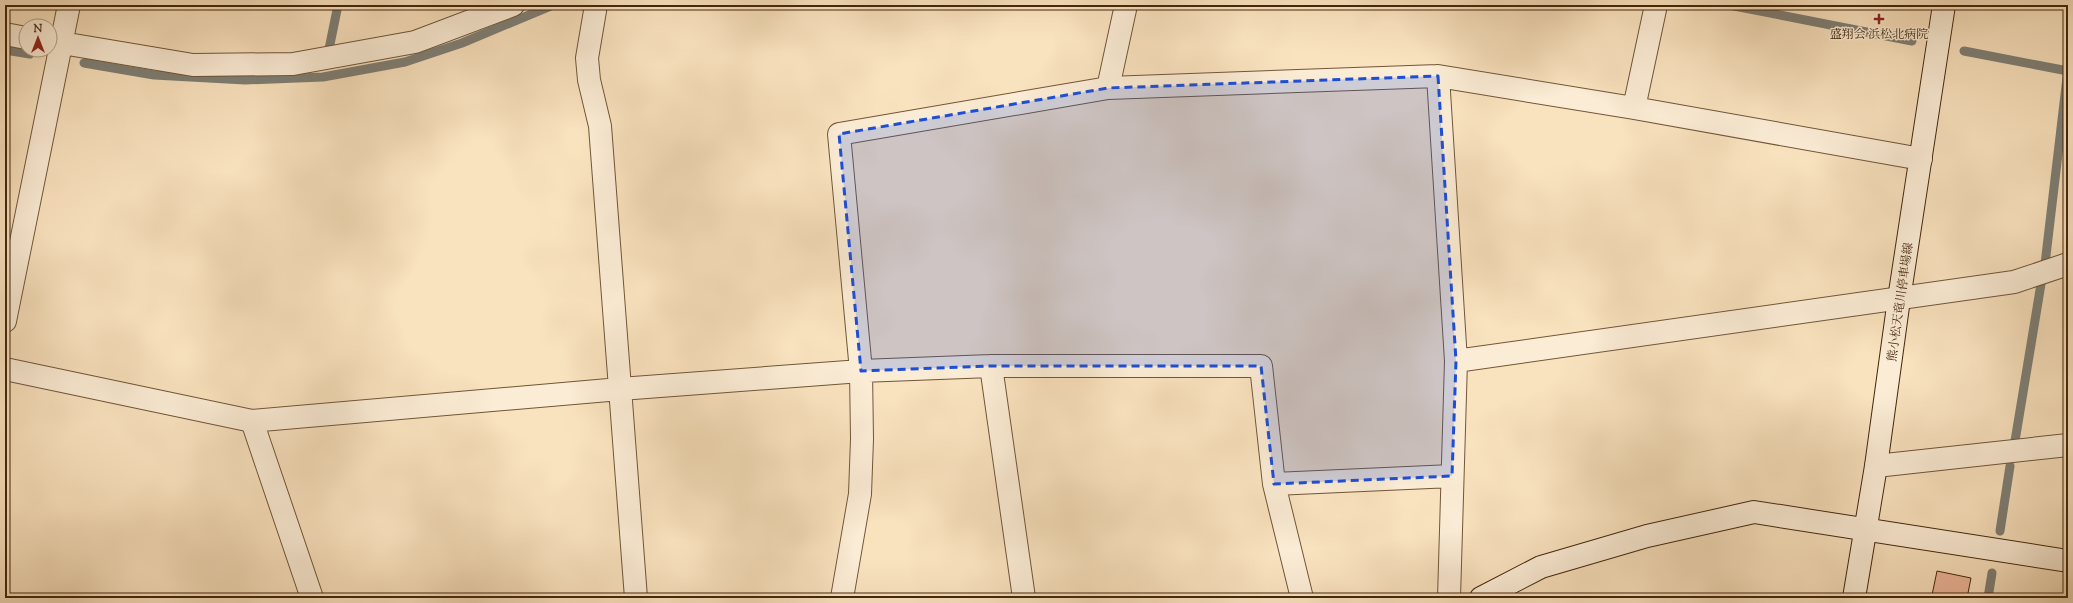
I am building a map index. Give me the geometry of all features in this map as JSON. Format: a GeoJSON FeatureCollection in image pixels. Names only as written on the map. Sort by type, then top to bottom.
{"type":"FeatureCollection","features":[{"type":"Feature","properties":{"kind":"street"},"geometry":{"type":"LineString","coordinates":[[58,36],[69,5]]}},
{"type":"Feature","properties":{"kind":"street"},"geometry":{"type":"LineString","coordinates":[[58,42],[193,65],[293,64],[415,42],[513,5]]}},
{"type":"Feature","properties":{"kind":"street"},"geometry":{"type":"LineString","coordinates":[[596,5],[587,58],[589,80],[600,126],[636,598]]}},
{"type":"Feature","properties":{"kind":"street"},"geometry":{"type":"LineString","coordinates":[[1108,88],[1126,5]]}},
{"type":"Feature","properties":{"kind":"street"},"geometry":{"type":"LineString","coordinates":[[1634,108],[1656,5]]}},
{"type":"Feature","properties":{"kind":"street","name":"熊小松天竜川停車場線"},"geometry":{"type":"LineString","coordinates":[[1854,598],[1876,466],[1944,5]]}},
{"type":"Feature","properties":{"kind":"street"},"geometry":{"type":"LineString","coordinates":[[5,34],[18,36]]}},
{"type":"Feature","properties":{"kind":"street"},"geometry":{"type":"LineString","coordinates":[[5,321],[53,58]]}},
{"type":"Feature","properties":{"kind":"street"},"geometry":{"type":"LineString","coordinates":[[1438,76],[1456,361],[1449,598]]}},
{"type":"Feature","properties":{"kind":"street"},"geometry":{"type":"LineString","coordinates":[[842,598],[860,494],[862,439],[861,372],[839,134],[1108,88],[1438,76],[1634,108],[1921,159]]}},
{"type":"Feature","properties":{"kind":"street"},"geometry":{"type":"LineString","coordinates":[[1456,361],[2014,282],[2068,264]]}},
{"type":"Feature","properties":{"kind":"street"},"geometry":{"type":"LineString","coordinates":[[991,366],[1024,598]]}},
{"type":"Feature","properties":{"kind":"street"},"geometry":{"type":"LineString","coordinates":[[5,369],[252,421],[620,389],[861,372],[991,366],[1261,366],[1274,484],[1302,598]]}},
{"type":"Feature","properties":{"kind":"street"},"geometry":{"type":"LineString","coordinates":[[252,421],[312,598]]}},
{"type":"Feature","properties":{"kind":"street"},"geometry":{"type":"LineString","coordinates":[[1876,466],[2068,445]]}},
{"type":"Feature","properties":{"kind":"street"},"geometry":{"type":"LineString","coordinates":[[1274,484],[1452,476]]}},
{"type":"Feature","properties":{"kind":"street"},"geometry":{"type":"LineString","coordinates":[[1481,598],[1541,568],[1647,536],[1754,512],[2068,561]]}},
{"type":"Feature","properties":{"kind":"highlighted area"},"geometry":{"type":"Polygon","coordinates":[[[1438,76],[1456,361],[1452,476],[1274,484],[1261,366],[991,366],[861,371],[839,134],[1108,88],[1438,76]]]}},
{"type":"Feature","properties":{"kind":"building"},"geometry":{"type":"Polygon","coordinates":[[[1937,571],[1971,578],[1967,598],[1944,598],[1932,595],[1937,571]]]}},
{"type":"Feature","properties":{"kind":"waterway"},"geometry":{"type":"LineString","coordinates":[[329,49],[338,5]]}},
{"type":"Feature","properties":{"kind":"waterway"},"geometry":{"type":"LineString","coordinates":[[84,63],[154,75],[245,80],[323,77],[405,62],[462,43],[553,5]]}},
{"type":"Feature","properties":{"kind":"waterway"},"geometry":{"type":"LineString","coordinates":[[1729,5],[1912,41]]}},
{"type":"Feature","properties":{"kind":"waterway"},"geometry":{"type":"LineString","coordinates":[[5,50],[18,52]]}},
{"type":"Feature","properties":{"kind":"waterway"},"geometry":{"type":"LineString","coordinates":[[1964,51],[2068,71]]}},
{"type":"Feature","properties":{"kind":"waterway"},"geometry":{"type":"LineString","coordinates":[[2045,264],[2068,69]]}},
{"type":"Feature","properties":{"kind":"waterway"},"geometry":{"type":"LineString","coordinates":[[2015,441],[2041,284]]}},
{"type":"Feature","properties":{"kind":"waterway"},"geometry":{"type":"LineString","coordinates":[[2000,531],[2010,466]]}},
{"type":"Feature","properties":{"kind":"waterway"},"geometry":{"type":"LineString","coordinates":[[1988,598],[1992,573]]}},
{"type":"Feature","properties":{"kind":"place","name":"盛翔会 浜松北病院"},"geometry":{"type":"Point","coordinates":[1879,19]}}]}
